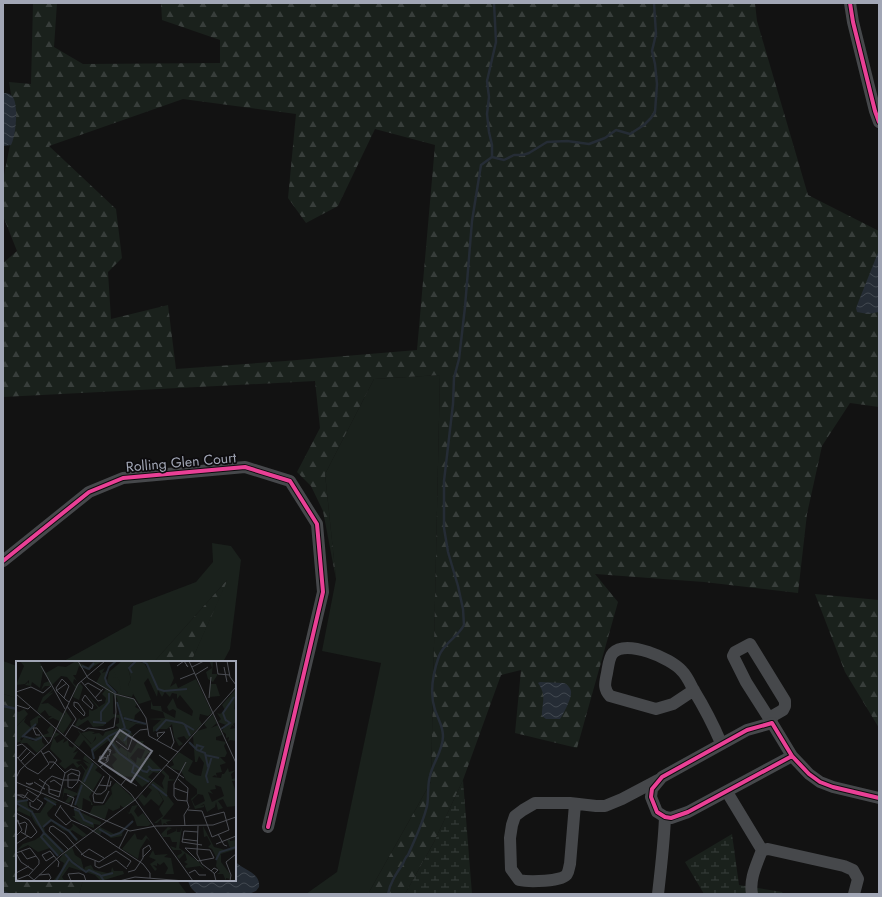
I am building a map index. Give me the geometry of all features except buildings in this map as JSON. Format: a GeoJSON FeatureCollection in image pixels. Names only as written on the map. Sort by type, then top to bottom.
{"type":"FeatureCollection","features":[{"type":"Feature","properties":{"kind":"street"},"geometry":{"type":"LineString","coordinates":[[850,3],[853,22],[879,122]]}},
{"type":"Feature","properties":{"kind":"street","name":"Rolling Glen Court"},"geometry":{"type":"LineString","coordinates":[[3,561],[89,492],[123,478],[245,467],[290,481],[317,524],[322,592],[268,827]]}},
{"type":"Feature","properties":{"kind":"street"},"geometry":{"type":"LineString","coordinates":[[575,804],[570,864],[567,874],[562,879],[528,882],[519,880],[511,869],[510,838],[512,825],[516,816],[535,803],[575,804],[596,806],[614,803],[721,743],[747,730],[770,721],[783,710],[785,701],[750,644],[735,652],[733,656],[746,682],[770,721],[792,756],[809,774],[820,782],[839,789],[879,798]]}},
{"type":"Feature","properties":{"kind":"street"},"geometry":{"type":"LineString","coordinates":[[694,690],[673,704],[656,708],[610,696],[604,685],[612,654],[617,650],[625,648],[649,652],[668,660],[682,670],[694,690],[709,716],[721,743]]}},
{"type":"Feature","properties":{"kind":"street"},"geometry":{"type":"LineString","coordinates":[[659,779],[652,789],[651,797],[657,812],[665,817],[671,818],[679,816],[727,792],[792,756]]}},
{"type":"Feature","properties":{"kind":"street"},"geometry":{"type":"LineString","coordinates":[[727,792],[762,850]]}},
{"type":"Feature","properties":{"kind":"street"},"geometry":{"type":"LineString","coordinates":[[658,894],[664,844],[665,817]]}},
{"type":"Feature","properties":{"kind":"street"},"geometry":{"type":"LineString","coordinates":[[762,850],[768,849],[844,866],[853,870],[858,879],[854,894]]}},
{"type":"Feature","properties":{"kind":"street"},"geometry":{"type":"LineString","coordinates":[[752,894],[752,878],[762,850]]}},
{"type":"Feature","properties":{"kind":"green space"},"geometry":{"type":"Polygon","coordinates":[[[33,3],[57,3],[54,47],[83,64],[220,63],[220,40],[162,20],[161,3],[755,3],[757,21],[808,195],[879,231],[879,407],[850,403],[822,446],[807,514],[798,593],[704,582],[595,574],[618,602],[577,748],[515,733],[521,670],[501,675],[463,780],[434,842],[405,894],[368,894],[431,782],[440,375],[374,379],[325,474],[336,579],[323,511],[311,486],[297,472],[320,428],[315,381],[3,397],[3,263],[17,251],[3,216],[3,180],[10,145],[3,95],[11,95],[9,82],[31,84],[33,3]],[[183,99],[49,146],[116,209],[122,258],[108,272],[111,319],[168,305],[176,369],[417,350],[435,145],[375,129],[338,206],[306,223],[288,198],[296,114],[183,99]]]}},
{"type":"Feature","properties":{"kind":"green space"},"geometry":{"type":"Polygon","coordinates":[[[440,375],[431,782],[368,894],[306,894],[337,872],[381,663],[322,651],[336,579],[325,474],[374,379],[440,375]]]}},
{"type":"Feature","properties":{"kind":"green space"},"geometry":{"type":"Polygon","coordinates":[[[212,543],[231,546],[241,560],[230,649],[224,661],[191,661],[227,580],[155,661],[64,661],[131,624],[133,606],[196,582],[213,562],[212,543]]]}},
{"type":"Feature","properties":{"kind":"green space"},"geometry":{"type":"Polygon","coordinates":[[[228,579],[191,661],[155,661],[228,579]]]}},
{"type":"Feature","properties":{"kind":"green space"},"geometry":{"type":"Polygon","coordinates":[[[815,594],[879,600],[879,728],[845,672],[815,594]]]}},
{"type":"Feature","properties":{"kind":"green space"},"geometry":{"type":"Polygon","coordinates":[[[3,661],[16,666],[16,698],[3,694],[3,661]]]}},
{"type":"Feature","properties":{"kind":"green space"},"geometry":{"type":"Polygon","coordinates":[[[3,694],[16,698],[16,881],[83,881],[79,894],[3,894],[3,694]]]}},
{"type":"Feature","properties":{"kind":"green space"},"geometry":{"type":"Polygon","coordinates":[[[463,780],[472,894],[405,894],[434,842],[463,780]]]}},
{"type":"Feature","properties":{"kind":"green space"},"geometry":{"type":"Polygon","coordinates":[[[732,834],[739,885],[782,892],[783,894],[704,894],[685,862],[732,834]]]}},
{"type":"Feature","properties":{"kind":"green space"},"geometry":{"type":"Polygon","coordinates":[[[83,881],[178,881],[187,894],[79,894],[83,881]]]}},
{"type":"Feature","properties":{"kind":"water"},"geometry":{"type":"Polygon","coordinates":[[[3,93],[12,96],[16,105],[16,112],[13,141],[11,145],[3,146],[3,93]]]}},
{"type":"Feature","properties":{"kind":"water"},"geometry":{"type":"Polygon","coordinates":[[[879,250],[879,312],[868,314],[857,312],[856,308],[879,250]]]}},
{"type":"Feature","properties":{"kind":"water"},"geometry":{"type":"Polygon","coordinates":[[[538,683],[564,683],[570,689],[570,699],[560,719],[546,719],[542,716],[543,695],[538,683]]]}},
{"type":"Feature","properties":{"kind":"water"},"geometry":{"type":"Polygon","coordinates":[[[236,862],[254,875],[259,882],[259,887],[256,891],[249,894],[198,894],[190,886],[188,881],[236,881],[236,862]]]}},
{"type":"Feature","properties":{"kind":"waterway"},"geometry":{"type":"LineString","coordinates":[[492,157],[492,145],[487,114],[489,97],[487,81],[496,42],[494,3]]}},
{"type":"Feature","properties":{"kind":"waterway"},"geometry":{"type":"LineString","coordinates":[[388,894],[390,886],[408,855],[419,831],[427,806],[430,776],[443,741],[442,729],[432,696],[432,683],[437,662],[441,651],[464,625],[463,609],[448,552],[444,528],[444,481],[453,404],[454,378],[459,359],[465,307],[472,221],[481,165],[492,157],[504,160],[514,155],[529,153],[547,142],[567,141],[589,144],[605,138],[616,130],[630,134],[644,125],[655,112],[657,84],[652,51],[656,34],[654,3]]}},
{"type":"Feature","properties":{"kind":"waterway"},"geometry":{"type":"LineString","coordinates":[[3,706],[16,709]]}},
{"type":"Feature","properties":{"kind":"waterway"},"geometry":{"type":"LineString","coordinates":[[3,892],[8,894]]}},
{"type":"Feature","properties":{"kind":"cycle path"},"geometry":{"type":"LineString","coordinates":[[850,3],[853,22],[879,122]]}},
{"type":"Feature","properties":{"kind":"cycle path"},"geometry":{"type":"LineString","coordinates":[[3,561],[89,492],[123,478],[245,467],[290,481],[317,524],[323,592],[268,827]]}},
{"type":"Feature","properties":{"kind":"cycle path"},"geometry":{"type":"LineString","coordinates":[[792,756],[688,812],[671,818],[665,817],[657,812],[651,797],[652,789],[662,777],[747,730],[772,723],[792,756],[809,774],[820,782],[833,787],[879,798]]}}]}
